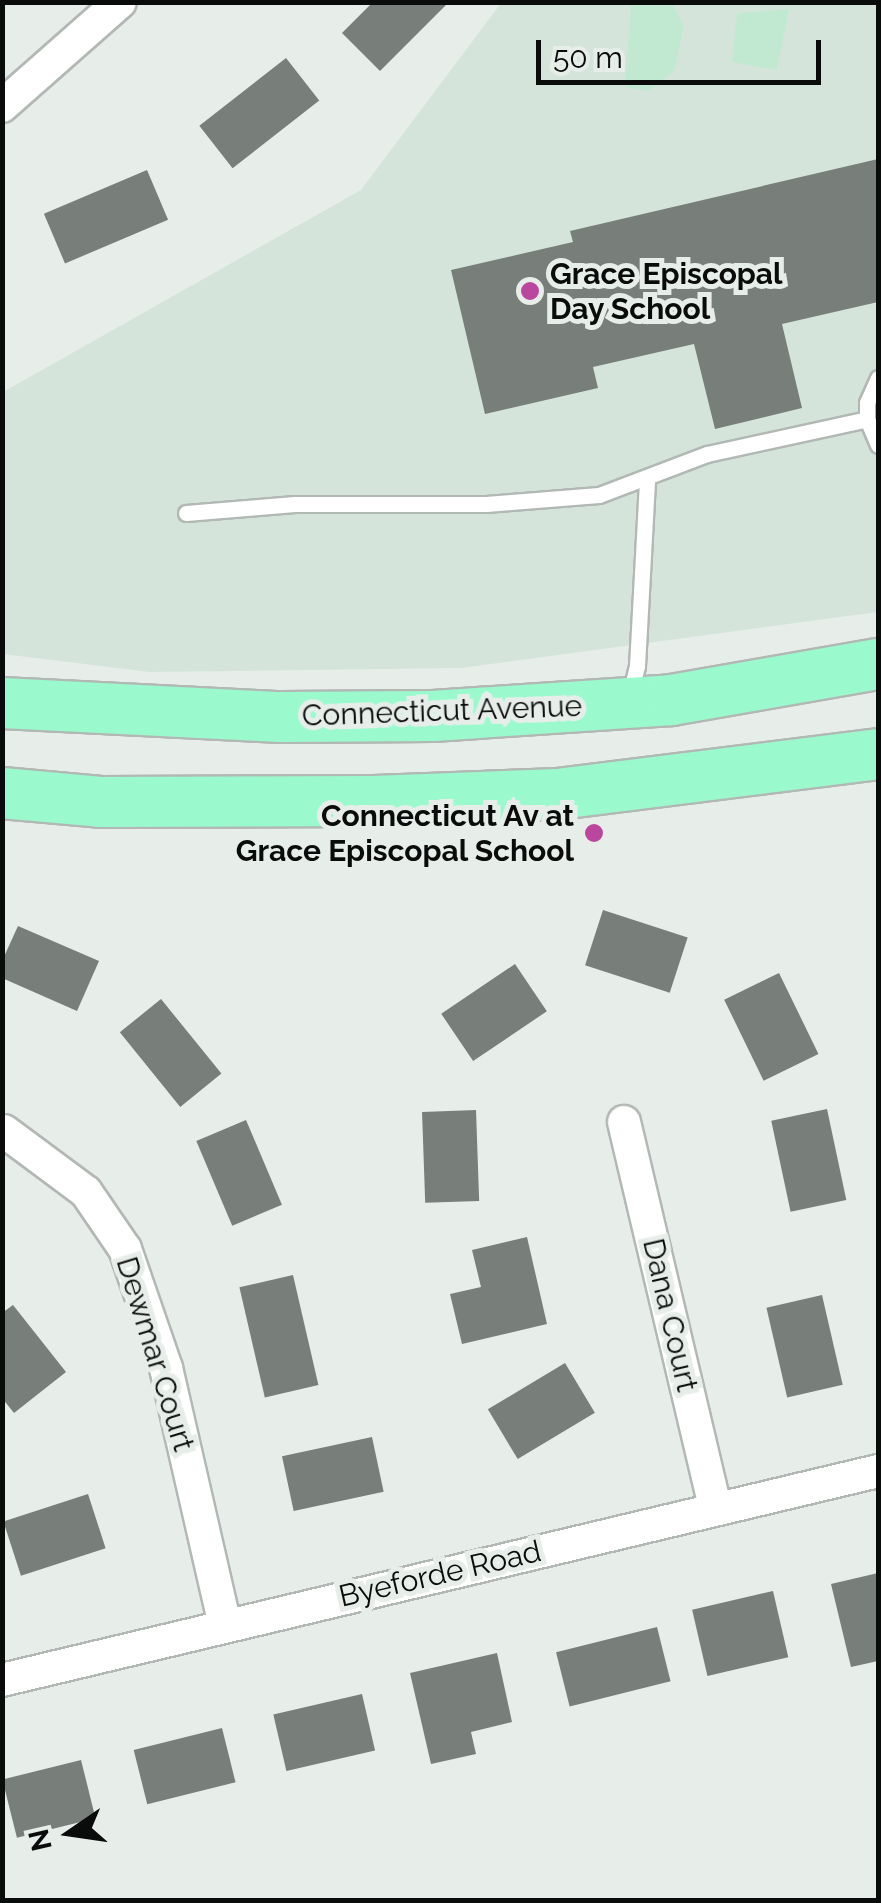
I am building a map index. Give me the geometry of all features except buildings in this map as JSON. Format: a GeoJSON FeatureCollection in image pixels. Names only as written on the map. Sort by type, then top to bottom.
{"type":"FeatureCollection","features":[{"type":"Feature","properties":{"kind":"main road","name":"Connecticut Avenue"},"geometry":{"type":"LineString","coordinates":[[2,702],[281,718],[434,716],[671,700],[878,664]]}},
{"type":"Feature","properties":{"kind":"main road"},"geometry":{"type":"LineString","coordinates":[[628,702],[634,785]]}},
{"type":"Feature","properties":{"kind":"main road"},"geometry":{"type":"LineString","coordinates":[[2,793],[101,802],[374,801],[558,794],[878,754]]}},
{"type":"Feature","properties":{"kind":"street"},"geometry":{"type":"LineString","coordinates":[[2,106],[120,2]]}},
{"type":"Feature","properties":{"kind":"street","name":"Dana Court"},"geometry":{"type":"LineString","coordinates":[[624,1122],[716,1508]]}},
{"type":"Feature","properties":{"kind":"street","name":"Dewmar Court"},"geometry":{"type":"LineString","coordinates":[[4,1131],[86,1192],[126,1249],[166,1368],[226,1626]]}},
{"type":"Feature","properties":{"kind":"street","name":"Byeforde Road"},"geometry":{"type":"LineString","coordinates":[[2,1680],[878,1471]]}},
{"type":"Feature","properties":{"kind":"lane"},"geometry":{"type":"LineString","coordinates":[[878,378],[867,403],[867,419],[878,445]]}},
{"type":"Feature","properties":{"kind":"lane"},"geometry":{"type":"LineString","coordinates":[[186,513],[295,504],[486,504],[599,494],[707,454],[867,419]]}},
{"type":"Feature","properties":{"kind":"lane"},"geometry":{"type":"LineString","coordinates":[[628,702],[637,666],[647,479]]}},
{"type":"Feature","properties":{"kind":"shaded area","name":"Grace Episcopal Day School"},"geometry":{"type":"Polygon","coordinates":[[[501,3],[878,3],[878,612],[461,668],[149,672],[3,654],[3,392],[361,190],[501,3]]]}},
{"type":"Feature","properties":{"kind":"green space"},"geometry":{"type":"Polygon","coordinates":[[[631,3],[672,3],[684,26],[674,71],[648,91],[625,87],[631,3]]]}},
{"type":"Feature","properties":{"kind":"green space"},"geometry":{"type":"Polygon","coordinates":[[[789,9],[777,70],[732,62],[737,13],[789,9]]]}},
{"type":"Feature","properties":{"kind":"place","name":"Grace Episcopal Day School"},"geometry":{"type":"Point","coordinates":[530,291]}},
{"type":"Feature","properties":{"kind":"place","name":"Connecticut Av at Grace Episcopal School"},"geometry":{"type":"Point","coordinates":[594,833]}}]}
